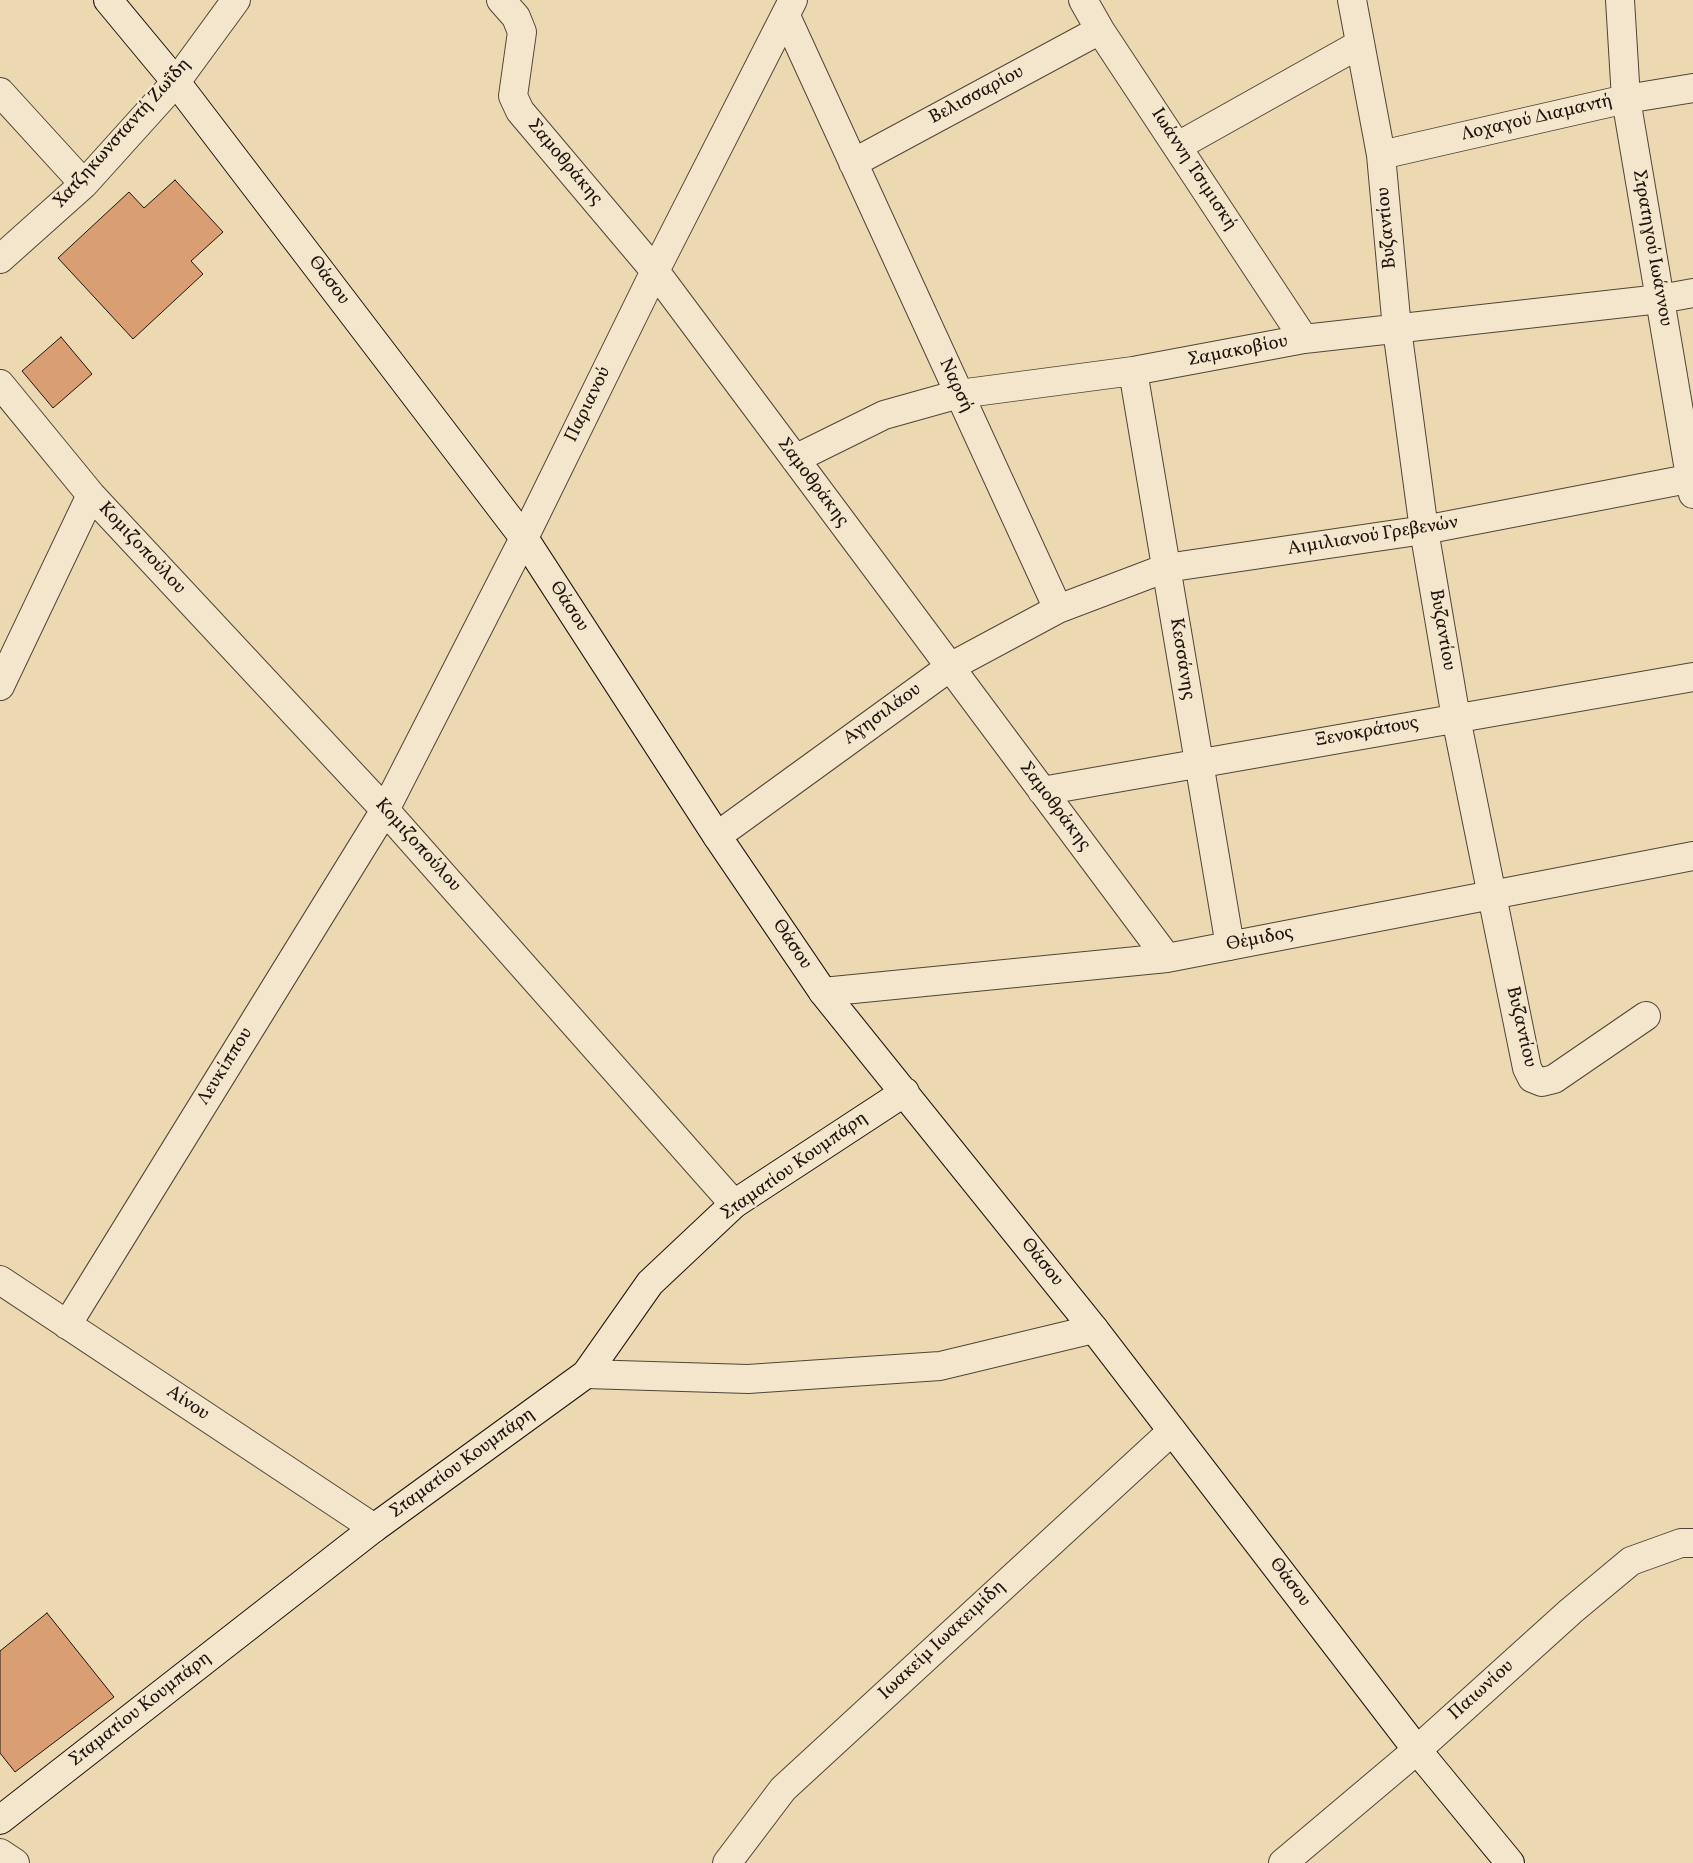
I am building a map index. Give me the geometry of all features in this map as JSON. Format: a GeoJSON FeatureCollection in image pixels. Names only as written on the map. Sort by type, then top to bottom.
{"type":"FeatureCollection","features":[{"type":"Feature","properties":{"kind":"street","name":"Θάσου"},"geometry":{"type":"LineString","coordinates":[[108,0],[176,82],[524,538],[717,836],[823,992],[1094,1329],[1417,1750],[1510,1863]]}},
{"type":"Feature","properties":{"kind":"street","name":"Χατζηκωνσταντή Ζωΐδη"},"geometry":{"type":"LineString","coordinates":[[0,259],[84,184],[176,82],[236,0]]}},
{"type":"Feature","properties":{"kind":"street","name":"Σαμοθράκης"},"geometry":{"type":"LineString","coordinates":[[501,0],[516,17],[522,32],[513,96],[516,104],[655,271],[1167,958]]}},
{"type":"Feature","properties":{"kind":"street","name":"Ιωάννη Τσιμισκή"},"geometry":{"type":"LineString","coordinates":[[1083,0],[1100,30],[1304,339]]}},
{"type":"Feature","properties":{"kind":"street","name":"Βυζαντίου"},"geometry":{"type":"LineString","coordinates":[[1352,0],[1381,155],[1397,329],[1424,530],[1456,718],[1527,1068],[1532,1078],[1542,1082],[1554,1080],[1646,1016]]}},
{"type":"Feature","properties":{"kind":"street","name":"Στρατηγού Ιωάννου"},"geometry":{"type":"LineString","coordinates":[[1620,0],[1626,99],[1692,483]]}},
{"type":"Feature","properties":{"kind":"street","name":"Παριανού"},"geometry":{"type":"LineString","coordinates":[[385,810],[524,538],[655,271],[789,8]]}},
{"type":"Feature","properties":{"kind":"street","name":"Ναρσή"},"geometry":{"type":"LineString","coordinates":[[789,8],[853,163],[1058,608]]}},
{"type":"Feature","properties":{"kind":"street","name":"Βελισσαρίου"},"geometry":{"type":"LineString","coordinates":[[853,163],[1100,30]]}},
{"type":"Feature","properties":{"kind":"street"},"geometry":{"type":"LineString","coordinates":[[1178,146],[1360,44]]}},
{"type":"Feature","properties":{"kind":"street","name":"Λοχαγού Διαμαντή"},"geometry":{"type":"LineString","coordinates":[[1381,155],[1626,99],[1693,88]]}},
{"type":"Feature","properties":{"kind":"street"},"geometry":{"type":"LineString","coordinates":[[0,92],[84,184]]}},
{"type":"Feature","properties":{"kind":"street","name":"Σαμακοβίου"},"geometry":{"type":"LineString","coordinates":[[795,459],[884,415],[959,394],[1133,372],[1304,339],[1660,300],[1693,293]]}},
{"type":"Feature","properties":{"kind":"street","name":"Κεσσάνης"},"geometry":{"type":"LineString","coordinates":[[1133,372],[1230,946]]}},
{"type":"Feature","properties":{"kind":"street","name":"Κομιζοπούλου"},"geometry":{"type":"LineString","coordinates":[[0,384],[91,495],[385,810],[734,1204]]}},
{"type":"Feature","properties":{"kind":"street","name":"Αιμιλιανού Γρεβενών"},"geometry":{"type":"LineString","coordinates":[[1058,608],[1166,568],[1424,530],[1692,483]]}},
{"type":"Feature","properties":{"kind":"street"},"geometry":{"type":"LineString","coordinates":[[0,686],[91,495]]}},
{"type":"Feature","properties":{"kind":"street","name":"Αγησιλάου"},"geometry":{"type":"LineString","coordinates":[[717,836],[950,667],[1058,608]]}},
{"type":"Feature","properties":{"kind":"street","name":"Ξενοκράτους"},"geometry":{"type":"LineString","coordinates":[[1042,791],[1693,677]]}},
{"type":"Feature","properties":{"kind":"street","name":"Λευκίππου"},"geometry":{"type":"LineString","coordinates":[[67,1325],[385,810]]}},
{"type":"Feature","properties":{"kind":"street","name":"Θέμιδος"},"geometry":{"type":"LineString","coordinates":[[823,992],[1167,958],[1693,856]]}},
{"type":"Feature","properties":{"kind":"street","name":"Σταματίου Κουμπάρη"},"geometry":{"type":"LineString","coordinates":[[0,1820],[374,1528],[586,1374],[650,1284],[734,1204],[905,1092]]}},
{"type":"Feature","properties":{"kind":"street","name":"Αίνου"},"geometry":{"type":"LineString","coordinates":[[0,1280],[374,1528]]}},
{"type":"Feature","properties":{"kind":"street"},"geometry":{"type":"LineString","coordinates":[[586,1374],[748,1379],[940,1366],[1094,1329]]}},
{"type":"Feature","properties":{"kind":"street","name":"Ιωακείμ Ιωακειμίδη"},"geometry":{"type":"LineString","coordinates":[[727,1863],[783,1788],[1172,1431]]}},
{"type":"Feature","properties":{"kind":"street","name":"Παιωνίου"},"geometry":{"type":"LineString","coordinates":[[1283,1863],[1417,1750],[1571,1611],[1631,1561],[1681,1543],[1693,1543]]}},
{"type":"Feature","properties":{"kind":"street"},"geometry":{"type":"LineString","coordinates":[[0,1853],[15,1863]]}},
{"type":"Feature","properties":{"kind":"building"},"geometry":{"type":"Polygon","coordinates":[[[175,180],[223,232],[191,261],[203,274],[133,339],[58,258],[129,192],[144,208],[175,180]]]}},
{"type":"Feature","properties":{"kind":"building"},"geometry":{"type":"Polygon","coordinates":[[[61,337],[92,374],[53,408],[22,371],[61,337]]]}},
{"type":"Feature","properties":{"kind":"building"},"geometry":{"type":"Polygon","coordinates":[[[47,1613],[114,1697],[15,1772],[0,1753],[0,1651],[47,1613]]]}}]}
